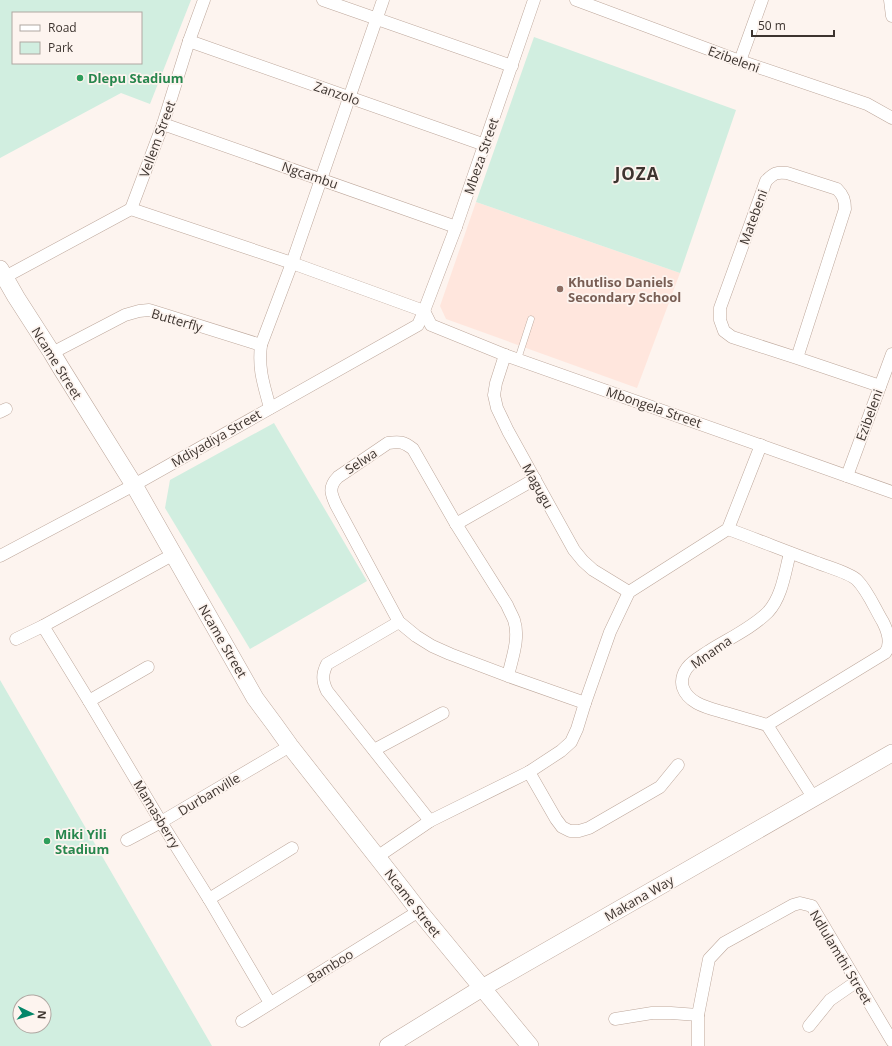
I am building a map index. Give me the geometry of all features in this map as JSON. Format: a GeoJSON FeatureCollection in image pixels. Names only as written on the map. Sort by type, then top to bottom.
{"type":"FeatureCollection","features":[{"type":"Feature","properties":{"kind":"street","name":"Vellem Street"},"geometry":{"type":"LineString","coordinates":[[131,209],[163,124],[204,0]]}},
{"type":"Feature","properties":{"kind":"street"},"geometry":{"type":"LineString","coordinates":[[323,0],[512,66]]}},
{"type":"Feature","properties":{"kind":"street"},"geometry":{"type":"LineString","coordinates":[[270,408],[262,379],[259,360],[261,345],[292,263],[383,0]]}},
{"type":"Feature","properties":{"kind":"street","name":"Mbeza Street"},"geometry":{"type":"LineString","coordinates":[[424,311],[485,145],[534,0]]}},
{"type":"Feature","properties":{"kind":"street","name":"Ezibeleni"},"geometry":{"type":"LineString","coordinates":[[576,0],[740,61],[867,104],[892,118]]}},
{"type":"Feature","properties":{"kind":"street"},"geometry":{"type":"LineString","coordinates":[[740,61],[762,0]]}},
{"type":"Feature","properties":{"kind":"street"},"geometry":{"type":"LineString","coordinates":[[890,0],[892,16]]}},
{"type":"Feature","properties":{"kind":"street","name":"Zanzolo"},"geometry":{"type":"LineString","coordinates":[[189,42],[485,145]]}},
{"type":"Feature","properties":{"kind":"street","name":"Ngcambu"},"geometry":{"type":"LineString","coordinates":[[163,124],[456,226]]}},
{"type":"Feature","properties":{"kind":"street","name":"Matebeni"},"geometry":{"type":"LineString","coordinates":[[797,358],[845,209],[845,201],[837,188],[787,173],[778,172],[772,174],[766,181],[720,308],[720,320],[724,331],[732,337],[880,386]]}},
{"type":"Feature","properties":{"kind":"street"},"geometry":{"type":"LineString","coordinates":[[2,273],[131,209],[292,263],[424,311]]}},
{"type":"Feature","properties":{"kind":"street","name":"Ncame Street"},"geometry":{"type":"LineString","coordinates":[[2,273],[134,485],[256,698],[290,746],[419,911],[530,1046]]}},
{"type":"Feature","properties":{"kind":"street","name":"Butterfly"},"geometry":{"type":"LineString","coordinates":[[52,353],[125,314],[139,310],[149,310],[261,345]]}},
{"type":"Feature","properties":{"kind":"street","name":"Mbongela Street"},"geometry":{"type":"LineString","coordinates":[[424,311],[431,325],[505,355],[892,492]]}},
{"type":"Feature","properties":{"kind":"street","name":"Mdiyadiya Street"},"geometry":{"type":"LineString","coordinates":[[1,554],[134,485],[418,325],[424,311]]}},
{"type":"Feature","properties":{"kind":"street","name":"Ezibeleni"},"geometry":{"type":"LineString","coordinates":[[847,476],[892,354]]}},
{"type":"Feature","properties":{"kind":"street","name":"Magugu"},"geometry":{"type":"LineString","coordinates":[[505,355],[496,383],[494,395],[497,408],[508,431],[574,550],[593,570],[629,592]]}},
{"type":"Feature","properties":{"kind":"street","name":"Selwa"},"geometry":{"type":"LineString","coordinates":[[508,676],[516,643],[516,628],[514,619],[507,605],[456,524],[413,449],[405,443],[388,443],[338,477],[333,482],[331,489],[336,505],[399,622],[416,636],[432,646],[508,676],[585,703]]}},
{"type":"Feature","properties":{"kind":"street"},"geometry":{"type":"LineString","coordinates":[[377,857],[430,822],[529,772],[561,751],[571,742],[577,729],[610,632],[629,592],[728,529],[761,445]]}},
{"type":"Feature","properties":{"kind":"street"},"geometry":{"type":"LineString","coordinates":[[456,524],[535,479]]}},
{"type":"Feature","properties":{"kind":"street"},"geometry":{"type":"LineString","coordinates":[[728,529],[833,568],[856,579],[863,588],[889,636],[888,650],[885,653],[767,725],[813,797]]}},
{"type":"Feature","properties":{"kind":"street","name":"Mnama"},"geometry":{"type":"LineString","coordinates":[[767,725],[699,704],[690,698],[684,690],[682,679],[688,667],[754,623],[768,611],[776,600],[781,587],[790,553]]}},
{"type":"Feature","properties":{"kind":"street"},"geometry":{"type":"LineString","coordinates":[[16,639],[43,626],[174,554]]}},
{"type":"Feature","properties":{"kind":"street"},"geometry":{"type":"LineString","coordinates":[[399,622],[327,664],[324,670],[323,682],[327,691],[430,822]]}},
{"type":"Feature","properties":{"kind":"street","name":"Mamasberry"},"geometry":{"type":"LineString","coordinates":[[43,626],[90,701],[270,1003]]}},
{"type":"Feature","properties":{"kind":"street"},"geometry":{"type":"LineString","coordinates":[[90,701],[148,667]]}},
{"type":"Feature","properties":{"kind":"street"},"geometry":{"type":"LineString","coordinates":[[374,750],[443,713]]}},
{"type":"Feature","properties":{"kind":"street","name":"Durbanville"},"geometry":{"type":"LineString","coordinates":[[127,840],[162,822],[290,746]]}},
{"type":"Feature","properties":{"kind":"street","name":"Makana Way"},"geometry":{"type":"LineString","coordinates":[[388,1046],[482,988],[892,753]]}},
{"type":"Feature","properties":{"kind":"street"},"geometry":{"type":"LineString","coordinates":[[529,772],[562,827],[570,831],[579,831],[589,828],[660,787],[678,765]]}},
{"type":"Feature","properties":{"kind":"street"},"geometry":{"type":"LineString","coordinates":[[209,899],[292,848]]}},
{"type":"Feature","properties":{"kind":"street","name":"Ndlulamthi Street"},"geometry":{"type":"LineString","coordinates":[[698,1046],[698,1015],[709,959],[724,943],[793,905],[800,903],[812,906],[892,1041]]}},
{"type":"Feature","properties":{"kind":"street","name":"Bamboo"},"geometry":{"type":"LineString","coordinates":[[242,1021],[419,911]]}},
{"type":"Feature","properties":{"kind":"street"},"geometry":{"type":"LineString","coordinates":[[809,1026],[830,1000],[856,982]]}},
{"type":"Feature","properties":{"kind":"street"},"geometry":{"type":"LineString","coordinates":[[615,1019],[652,1013],[698,1015]]}},
{"type":"Feature","properties":{"kind":"lane"},"geometry":{"type":"LineString","coordinates":[[518,359],[531,319]]}},
{"type":"Feature","properties":{"kind":"shaded area","name":"Khutliso Daniels Secondary School"},"geometry":{"type":"Polygon","coordinates":[[[476,202],[680,273],[637,388],[446,319],[440,306],[476,202]]]}},
{"type":"Feature","properties":{"kind":"green space","name":"Dlepu Stadium"},"geometry":{"type":"Polygon","coordinates":[[[0,0],[191,0],[150,104],[121,93],[0,158],[0,0]]]}},
{"type":"Feature","properties":{"kind":"green space"},"geometry":{"type":"Polygon","coordinates":[[[534,37],[736,110],[680,273],[476,202],[534,37]]]}},
{"type":"Feature","properties":{"kind":"green space"},"geometry":{"type":"Polygon","coordinates":[[[274,423],[367,581],[250,649],[165,508],[170,480],[274,423]]]}},
{"type":"Feature","properties":{"kind":"green space","name":"Miki Yili Stadium"},"geometry":{"type":"Polygon","coordinates":[[[0,680],[212,1046],[0,1046],[0,680]]]}},
{"type":"Feature","properties":{"kind":"place","name":"Dlepu Stadium"},"geometry":{"type":"Point","coordinates":[80,78]}},
{"type":"Feature","properties":{"kind":"place","name":"Khutliso Daniels Secondary School"},"geometry":{"type":"Point","coordinates":[560,289]}},
{"type":"Feature","properties":{"kind":"place","name":"Miki Yili Stadium"},"geometry":{"type":"Point","coordinates":[47,841]}},
{"type":"Feature","properties":{"kind":"district","name":"JOZA"},"geometry":{"type":"Point","coordinates":[637,173]}}]}
